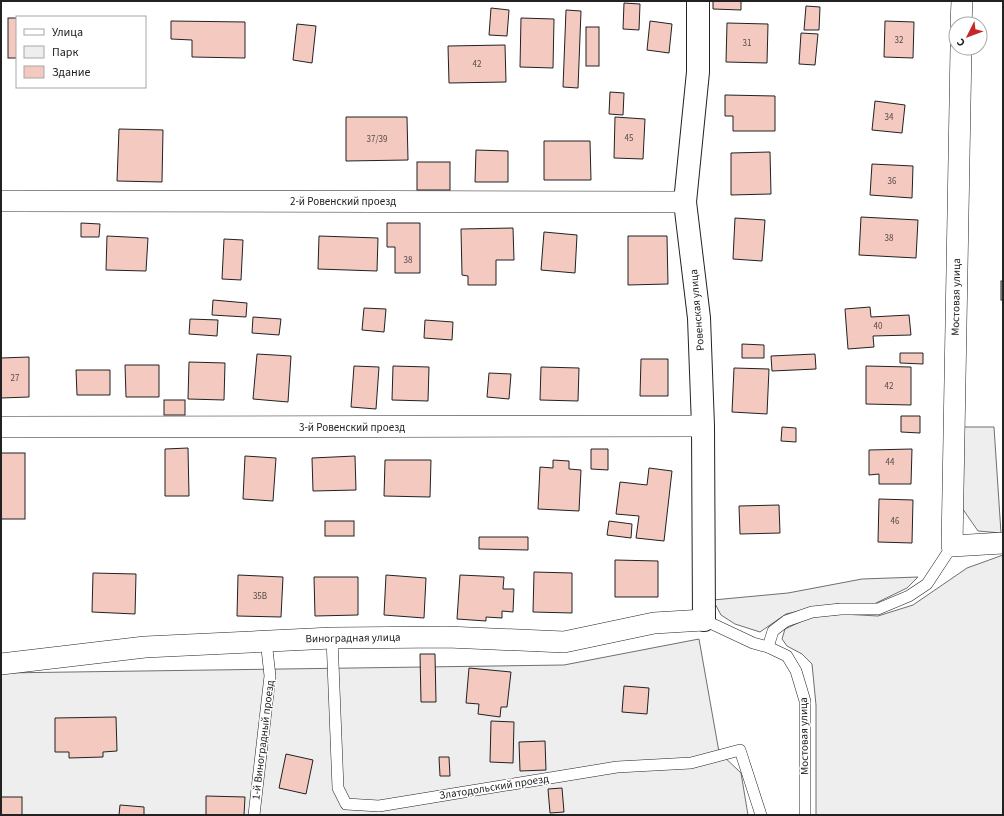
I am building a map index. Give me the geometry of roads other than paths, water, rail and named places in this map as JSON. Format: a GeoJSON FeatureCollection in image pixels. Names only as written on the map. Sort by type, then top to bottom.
{"type":"FeatureCollection","features":[{"type":"Feature","properties":{"kind":"street","name":"Ровенская улица"},"geometry":{"type":"LineString","coordinates":[[698,1],[698,72],[686,202],[699,318],[703,426],[704,620]]}},
{"type":"Feature","properties":{"kind":"street"},"geometry":{"type":"LineString","coordinates":[[961,16],[962,1]]}},
{"type":"Feature","properties":{"kind":"street","name":"Мостовая улица"},"geometry":{"type":"LineString","coordinates":[[952,546],[961,56]]}},
{"type":"Feature","properties":{"kind":"street","name":"2-й Ровенский проезд"},"geometry":{"type":"LineString","coordinates":[[1,201],[686,202]]}},
{"type":"Feature","properties":{"kind":"street","name":"3-й Ровенский проезд"},"geometry":{"type":"LineString","coordinates":[[1,427],[703,426]]}},
{"type":"Feature","properties":{"kind":"street"},"geometry":{"type":"LineString","coordinates":[[952,546],[1003,543]]}},
{"type":"Feature","properties":{"kind":"street","name":"Виноградная улица"},"geometry":{"type":"LineString","coordinates":[[1,664],[145,647],[266,640],[447,637],[564,642],[654,623],[704,620]]}},
{"type":"Feature","properties":{"kind":"lane"},"geometry":{"type":"LineString","coordinates":[[768,646],[773,631],[786,621],[793,618],[812,612],[841,609],[878,610],[909,596],[927,584],[952,546]]}},
{"type":"Feature","properties":{"kind":"lane","name":"Мостовая улица"},"geometry":{"type":"LineString","coordinates":[[704,620],[753,642],[768,646],[787,656],[796,671],[805,701],[804,815]]}},
{"type":"Feature","properties":{"kind":"lane","name":"Златодольский проезд"},"geometry":{"type":"LineString","coordinates":[[332,638],[338,788],[346,804],[379,806],[617,767],[691,763],[740,750],[761,815]]}},
{"type":"Feature","properties":{"kind":"lane","name":"1-й Виноградный проезд"},"geometry":{"type":"LineString","coordinates":[[254,815],[270,676],[266,640]]}}]}
